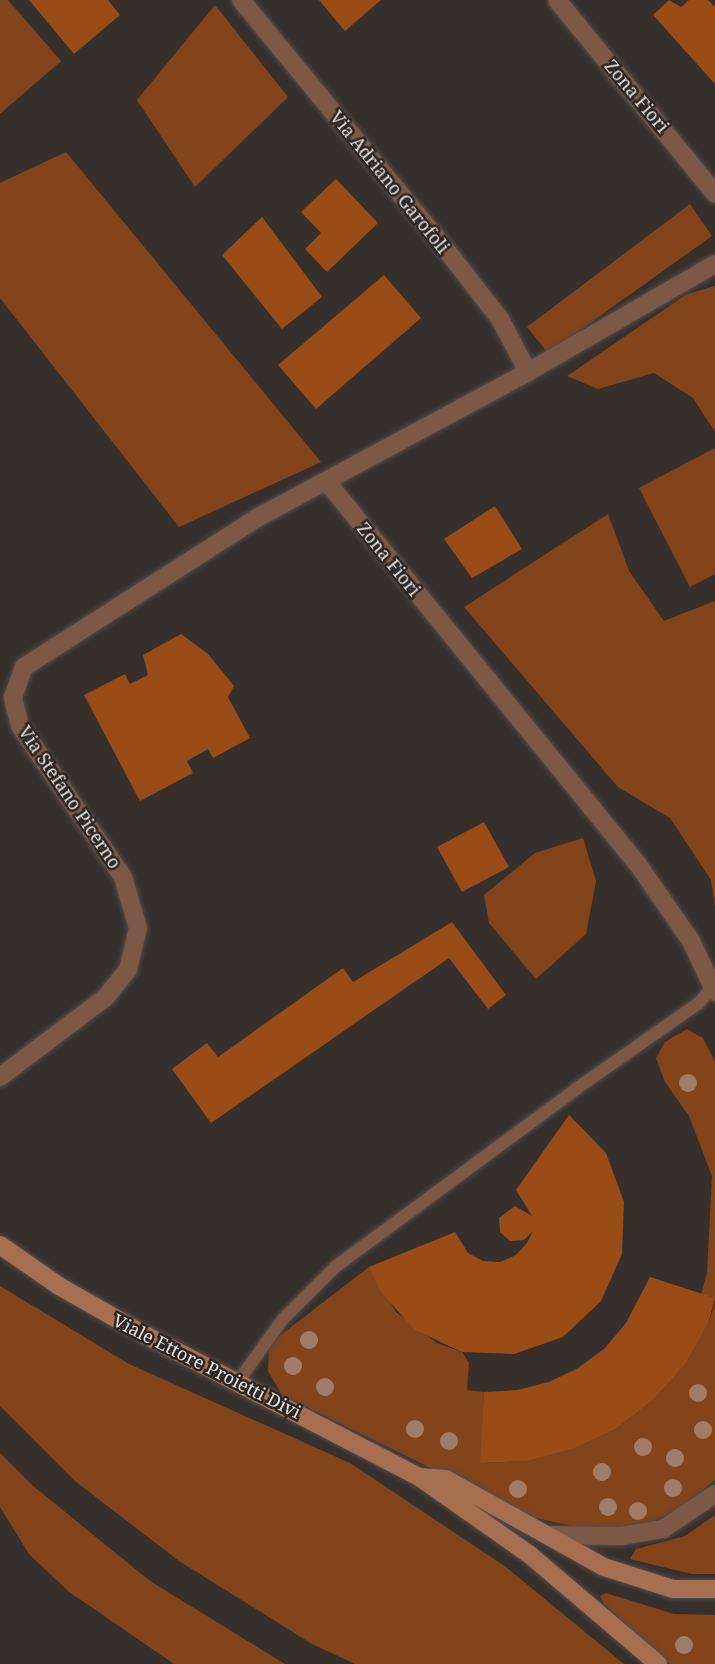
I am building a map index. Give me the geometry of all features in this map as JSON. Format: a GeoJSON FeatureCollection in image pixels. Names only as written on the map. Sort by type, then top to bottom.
{"type":"FeatureCollection","features":[{"type":"Feature","properties":{"kind":"main road","name":"Viale Ettore Proietti Divi"},"geometry":{"type":"LineString","coordinates":[[0,1245],[59,1286],[237,1383],[419,1477],[530,1555],[658,1664]]}},
{"type":"Feature","properties":{"kind":"main road","name":"Viale Ettore Proietti Divi"},"geometry":{"type":"LineString","coordinates":[[419,1477],[446,1479],[604,1567],[673,1589],[715,1589]]}},
{"type":"Feature","properties":{"kind":"street","name":"Via Adriano Garofoli"},"geometry":{"type":"LineString","coordinates":[[241,0],[444,247],[500,319],[528,372]]}},
{"type":"Feature","properties":{"kind":"street","name":"Zona Fiori"},"geometry":{"type":"LineString","coordinates":[[557,0],[715,194]]}},
{"type":"Feature","properties":{"kind":"street"},"geometry":{"type":"LineString","coordinates":[[327,482],[528,372],[715,264]]}},
{"type":"Feature","properties":{"kind":"street","name":"Zona Fiori"},"geometry":{"type":"LineString","coordinates":[[327,482],[637,863],[691,941],[714,989]]}},
{"type":"Feature","properties":{"kind":"street","name":"Via Stefano Picerno"},"geometry":{"type":"LineString","coordinates":[[0,1077],[105,998],[128,970],[138,928],[123,877],[20,726],[13,697],[24,667],[257,518],[327,482]]}},
{"type":"Feature","properties":{"kind":"street"},"geometry":{"type":"LineString","coordinates":[[550,1535],[621,1536],[663,1528],[715,1494]]}},
{"type":"Feature","properties":{"kind":"lane"},"geometry":{"type":"LineString","coordinates":[[237,1383],[283,1319],[334,1267],[576,1089],[699,1003],[714,989]]}},
{"type":"Feature","properties":{"kind":"shaded area"},"geometry":{"type":"Polygon","coordinates":[[[0,0],[8,0],[61,61],[0,114],[0,0]]]}},
{"type":"Feature","properties":{"kind":"shaded area"},"geometry":{"type":"Polygon","coordinates":[[[215,5],[288,97],[195,187],[137,100],[215,5]]]}},
{"type":"Feature","properties":{"kind":"shaded area"},"geometry":{"type":"Polygon","coordinates":[[[66,152],[321,462],[179,527],[0,298],[0,183],[66,152]]]}},
{"type":"Feature","properties":{"kind":"shaded area"},"geometry":{"type":"Polygon","coordinates":[[[690,204],[712,236],[548,353],[527,327],[690,204]]]}},
{"type":"Feature","properties":{"kind":"shaded area"},"geometry":{"type":"Polygon","coordinates":[[[715,286],[715,432],[693,398],[654,373],[598,389],[567,376],[687,294],[715,286]]]}},
{"type":"Feature","properties":{"kind":"shaded area"},"geometry":{"type":"Polygon","coordinates":[[[715,448],[715,574],[690,587],[639,488],[715,448]]]}},
{"type":"Feature","properties":{"kind":"shaded area"},"geometry":{"type":"Polygon","coordinates":[[[608,514],[629,571],[664,621],[715,601],[715,907],[711,880],[670,818],[618,787],[464,607],[608,514]]]}},
{"type":"Feature","properties":{"kind":"shaded area"},"geometry":{"type":"Polygon","coordinates":[[[583,838],[596,881],[586,934],[536,979],[489,923],[484,895],[535,853],[583,838]]]}},
{"type":"Feature","properties":{"kind":"shaded area"},"geometry":{"type":"Polygon","coordinates":[[[687,1029],[703,1038],[715,1062],[715,1298],[701,1294],[707,1273],[712,1176],[689,1116],[665,1082],[656,1058],[665,1042],[687,1029]]]}},
{"type":"Feature","properties":{"kind":"shaded area"},"geometry":{"type":"Polygon","coordinates":[[[369,1267],[396,1312],[437,1343],[462,1352],[469,1363],[467,1390],[484,1392],[481,1463],[528,1461],[573,1449],[616,1429],[653,1400],[685,1365],[708,1324],[715,1303],[715,1480],[682,1508],[635,1529],[583,1528],[530,1517],[282,1395],[268,1371],[269,1344],[369,1267]]]}},
{"type":"Feature","properties":{"kind":"shaded area"},"geometry":{"type":"Polygon","coordinates":[[[0,1286],[129,1364],[350,1463],[506,1567],[624,1664],[355,1664],[312,1644],[179,1561],[75,1481],[0,1406],[0,1286]]]}},
{"type":"Feature","properties":{"kind":"shaded area"},"geometry":{"type":"Polygon","coordinates":[[[0,1453],[32,1485],[150,1581],[285,1664],[174,1664],[68,1591],[29,1554],[0,1507],[0,1453]]]}},
{"type":"Feature","properties":{"kind":"shaded area"},"geometry":{"type":"Polygon","coordinates":[[[715,1515],[715,1574],[692,1574],[630,1559],[636,1549],[685,1536],[715,1515]]]}},
{"type":"Feature","properties":{"kind":"shaded area"},"geometry":{"type":"Polygon","coordinates":[[[606,1593],[674,1614],[715,1615],[715,1664],[670,1664],[604,1604],[600,1596],[606,1593]]]}},
{"type":"Feature","properties":{"kind":"building"},"geometry":{"type":"Polygon","coordinates":[[[29,0],[108,0],[120,15],[74,54],[29,0]]]}},
{"type":"Feature","properties":{"kind":"building"},"geometry":{"type":"Polygon","coordinates":[[[319,0],[381,0],[345,31],[319,0]]]}},
{"type":"Feature","properties":{"kind":"building"},"geometry":{"type":"Polygon","coordinates":[[[669,0],[681,7],[689,0],[708,0],[715,7],[715,84],[653,15],[669,0]]]}},
{"type":"Feature","properties":{"kind":"building"},"geometry":{"type":"Polygon","coordinates":[[[336,179],[378,223],[327,272],[305,249],[321,233],[301,212],[336,179]]]}},
{"type":"Feature","properties":{"kind":"building"},"geometry":{"type":"Polygon","coordinates":[[[262,217],[322,297],[282,329],[222,255],[262,217]]]}},
{"type":"Feature","properties":{"kind":"building"},"geometry":{"type":"Polygon","coordinates":[[[384,275],[421,318],[316,409],[278,365],[384,275]]]}},
{"type":"Feature","properties":{"kind":"building"},"geometry":{"type":"Polygon","coordinates":[[[495,506],[522,549],[472,578],[444,539],[495,506]]]}},
{"type":"Feature","properties":{"kind":"building"},"geometry":{"type":"Polygon","coordinates":[[[181,634],[208,654],[234,686],[228,697],[250,738],[213,758],[208,749],[187,761],[193,773],[140,801],[84,695],[125,674],[130,684],[148,675],[143,655],[181,634]]]}},
{"type":"Feature","properties":{"kind":"building"},"geometry":{"type":"Polygon","coordinates":[[[484,822],[509,867],[462,892],[437,847],[484,822]]]}},
{"type":"Feature","properties":{"kind":"building"},"geometry":{"type":"Polygon","coordinates":[[[452,922],[506,995],[488,1009],[449,958],[211,1123],[172,1069],[207,1043],[218,1057],[343,968],[353,982],[452,922]]]}},
{"type":"Feature","properties":{"kind":"building"},"geometry":{"type":"Polygon","coordinates":[[[569,1115],[606,1153],[624,1202],[622,1254],[601,1301],[563,1337],[514,1354],[462,1352],[415,1330],[380,1291],[369,1267],[455,1232],[468,1253],[483,1261],[500,1262],[516,1255],[527,1243],[533,1231],[524,1240],[510,1241],[500,1232],[499,1218],[515,1206],[532,1216],[516,1190],[569,1115]]]}},
{"type":"Feature","properties":{"kind":"building"},"geometry":{"type":"Polygon","coordinates":[[[650,1277],[715,1298],[708,1324],[685,1365],[653,1400],[616,1429],[573,1449],[528,1461],[480,1463],[484,1392],[517,1390],[549,1382],[578,1368],[605,1348],[626,1323],[650,1277]]]}}]}
